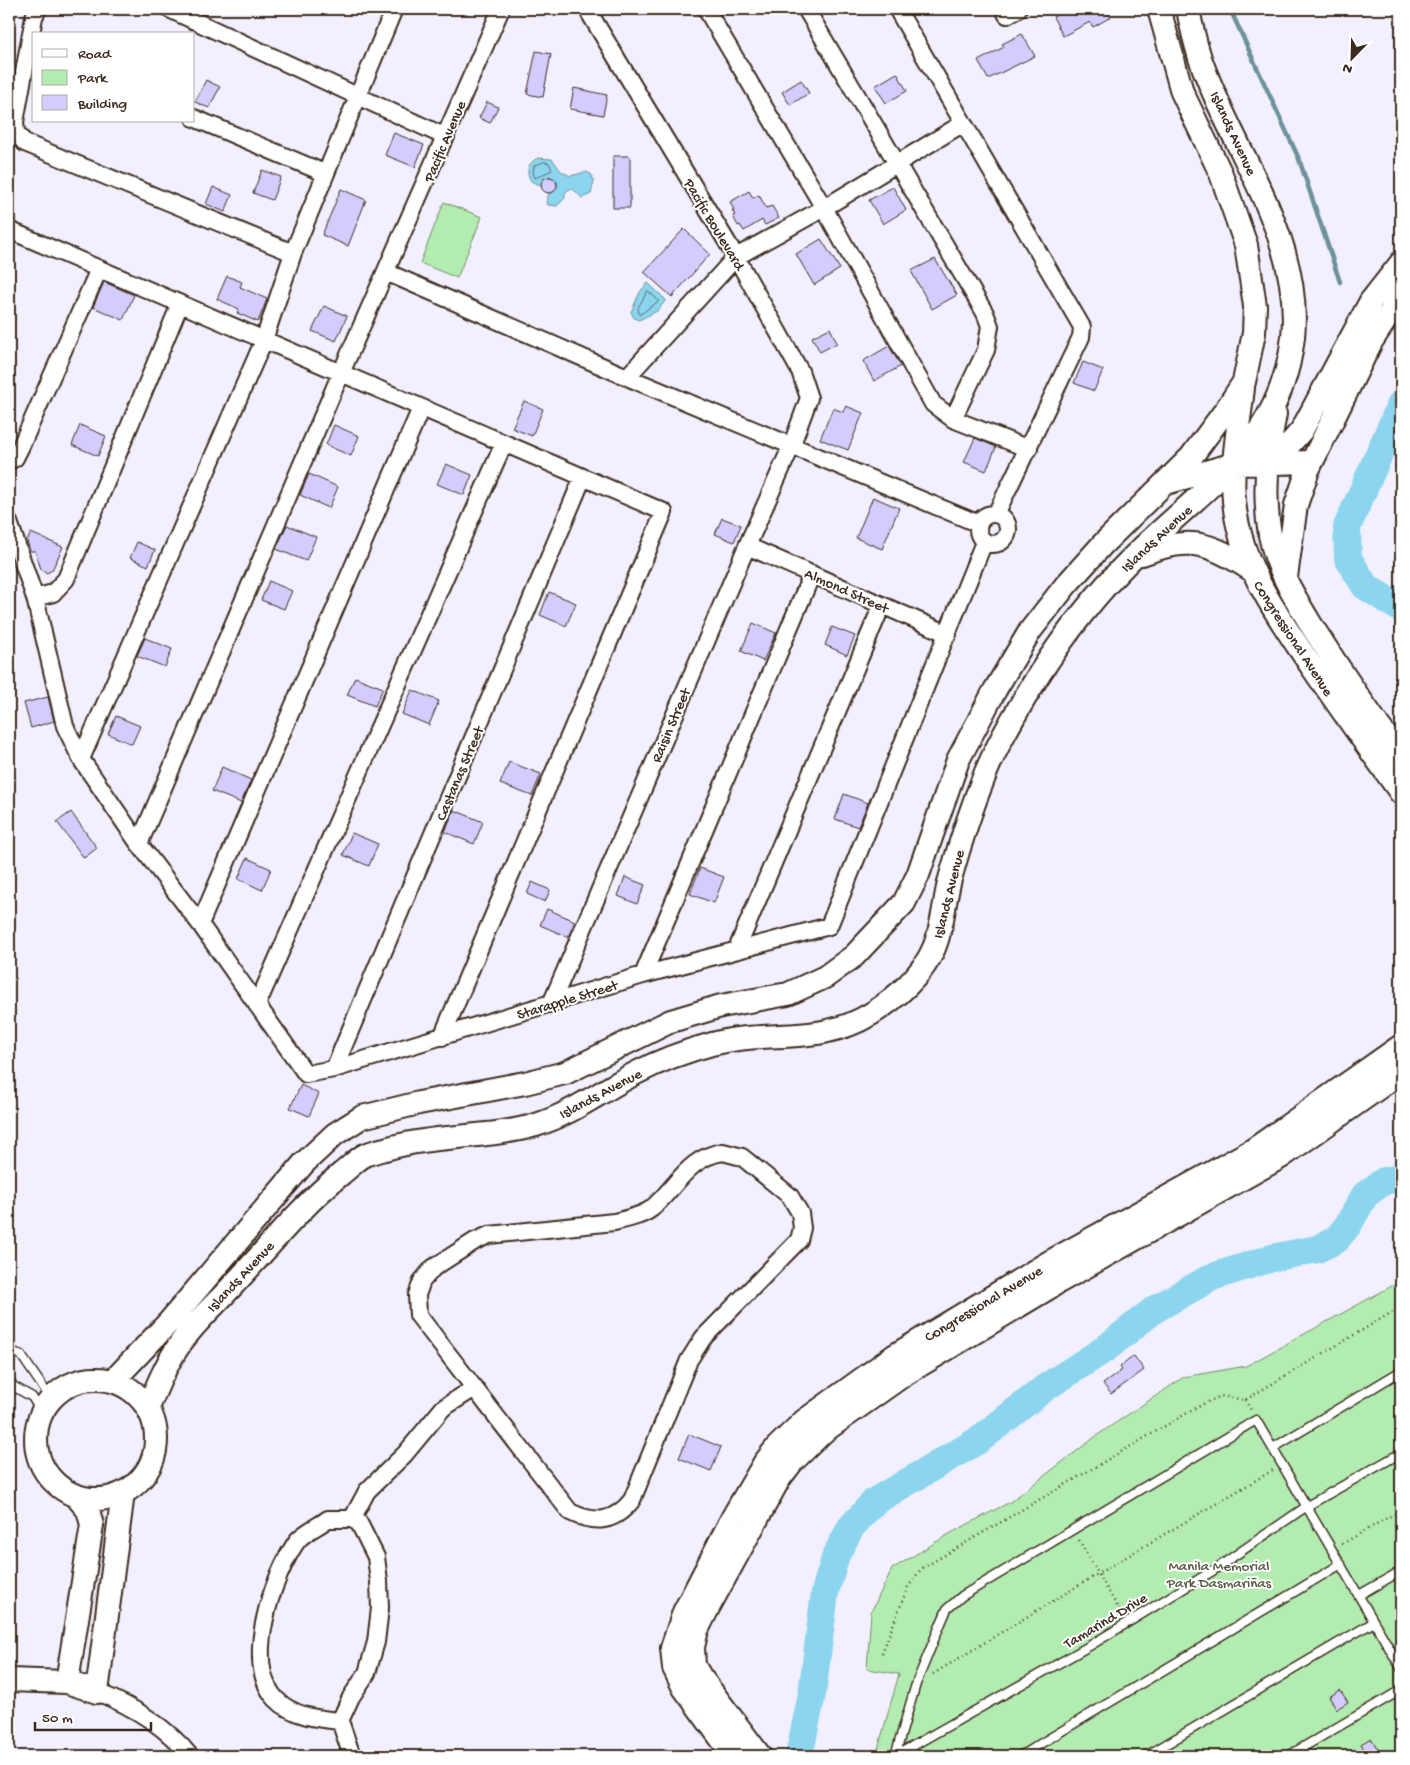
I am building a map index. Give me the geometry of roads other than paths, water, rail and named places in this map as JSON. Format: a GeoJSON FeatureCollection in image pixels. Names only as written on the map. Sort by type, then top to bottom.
{"type":"FeatureCollection","features":[{"type":"Feature","properties":{"kind":"street"},"geometry":{"type":"LineString","coordinates":[[33,32],[34,17],[38,9]]}},
{"type":"Feature","properties":{"kind":"street"},"geometry":{"type":"LineString","coordinates":[[169,9],[446,136]]}},
{"type":"Feature","properties":{"kind":"street","name":"Pacific Avenue"},"geometry":{"type":"LineString","coordinates":[[139,844],[341,373],[501,9]]}},
{"type":"Feature","properties":{"kind":"street","name":"Pacific Boulevard"},"geometry":{"type":"LineString","coordinates":[[587,9],[736,257],[800,371],[809,398],[792,447]]}},
{"type":"Feature","properties":{"kind":"street"},"geometry":{"type":"LineString","coordinates":[[706,9],[824,208],[933,404],[953,419],[1029,449]]}},
{"type":"Feature","properties":{"kind":"street"},"geometry":{"type":"LineString","coordinates":[[806,9],[896,165],[986,314],[990,326],[986,350],[953,419]]}},
{"type":"Feature","properties":{"kind":"street"},"geometry":{"type":"LineString","coordinates":[[897,9],[962,124],[1082,327],[1081,337],[1029,449],[996,514],[984,517],[979,524],[978,534],[984,542],[998,544],[1008,533],[1007,523],[996,514]]}},
{"type":"Feature","properties":{"kind":"street"},"geometry":{"type":"LineString","coordinates":[[1004,9],[1007,15],[1018,9]]}},
{"type":"Feature","properties":{"kind":"street","name":"Islands Avenue"},"geometry":{"type":"LineString","coordinates":[[113,1382],[170,1322],[304,1163],[335,1134],[362,1117],[419,1102],[525,1083],[565,1073],[672,1021],[721,1006],[788,994],[825,977],[854,956],[904,903],[918,876],[958,760],[1004,674],[1030,631],[1066,585],[1103,544],[1165,483],[1208,436],[1244,382],[1254,333],[1255,306],[1246,245],[1220,174],[1182,92],[1159,9]]}},
{"type":"Feature","properties":{"kind":"street","name":"Islands Avenue"},"geometry":{"type":"LineString","coordinates":[[148,1408],[170,1359],[182,1340],[203,1315],[234,1285],[298,1212],[366,1154],[408,1142],[537,1124],[570,1110],[639,1071],[680,1054],[716,1043],[757,1036],[804,1036],[843,1028],[872,1013],[891,999],[918,973],[933,951],[949,881],[986,771],[1006,730],[1054,652],[1086,609],[1132,558],[1234,464],[1249,445],[1277,402],[1288,368],[1293,333],[1293,293],[1272,217],[1201,60],[1188,9]]}},
{"type":"Feature","properties":{"kind":"street"},"geometry":{"type":"LineString","coordinates":[[81,759],[264,340],[293,253],[326,172],[360,97],[391,10]]}},
{"type":"Feature","properties":{"kind":"street"},"geometry":{"type":"LineString","coordinates":[[31,48],[15,122],[16,134],[25,143],[293,253]]}},
{"type":"Feature","properties":{"kind":"street"},"geometry":{"type":"LineString","coordinates":[[195,118],[322,172],[326,172]]}},
{"type":"Feature","properties":{"kind":"street"},"geometry":{"type":"LineString","coordinates":[[627,377],[736,257],[824,208],[962,124]]}},
{"type":"Feature","properties":{"kind":"street"},"geometry":{"type":"LineString","coordinates":[[9,230],[664,512],[442,1038]]}},
{"type":"Feature","properties":{"kind":"street"},"geometry":{"type":"LineString","coordinates":[[1268,458],[1288,445],[1302,430],[1370,301],[1401,263]]}},
{"type":"Feature","properties":{"kind":"street"},"geometry":{"type":"LineString","coordinates":[[9,461],[15,458],[22,446],[99,269]]}},
{"type":"Feature","properties":{"kind":"street"},"geometry":{"type":"LineString","coordinates":[[386,272],[627,377],[979,524]]}},
{"type":"Feature","properties":{"kind":"street","name":"Congressional Avenue"},"geometry":{"type":"LineString","coordinates":[[1286,583],[1296,505],[1312,462],[1371,342],[1401,296]]}},
{"type":"Feature","properties":{"kind":"street"},"geometry":{"type":"LineString","coordinates":[[35,598],[53,593],[66,580],[180,304]]}},
{"type":"Feature","properties":{"kind":"street","name":"Congressional Avenue"},"geometry":{"type":"LineString","coordinates":[[1244,382],[1234,464],[1234,503],[1250,569],[1270,605],[1346,717],[1401,793]]}},
{"type":"Feature","properties":{"kind":"street","name":"Congressional Avenue"},"geometry":{"type":"LineString","coordinates":[[1277,402],[1268,458],[1266,494],[1270,537],[1286,583],[1362,703],[1401,757]]}},
{"type":"Feature","properties":{"kind":"street"},"geometry":{"type":"LineString","coordinates":[[200,924],[421,408]]}},
{"type":"Feature","properties":{"kind":"street"},"geometry":{"type":"LineString","coordinates":[[257,1005],[504,443]]}},
{"type":"Feature","properties":{"kind":"street","name":"Raisin Street"},"geometry":{"type":"LineString","coordinates":[[551,1004],[747,546],[792,447]]}},
{"type":"Feature","properties":{"kind":"street"},"geometry":{"type":"LineString","coordinates":[[1165,483],[1234,464],[1268,458],[1312,462]]}},
{"type":"Feature","properties":{"kind":"street"},"geometry":{"type":"LineString","coordinates":[[1234,464],[1266,494]]}},
{"type":"Feature","properties":{"kind":"street","name":"Castanas Street"},"geometry":{"type":"LineString","coordinates":[[334,1069],[583,477]]}},
{"type":"Feature","properties":{"kind":"street"},"geometry":{"type":"LineString","coordinates":[[9,522],[35,598],[65,726],[81,759],[139,844],[200,924],[257,1005]]}},
{"type":"Feature","properties":{"kind":"street"},"geometry":{"type":"LineString","coordinates":[[948,634],[984,542]]}},
{"type":"Feature","properties":{"kind":"street"},"geometry":{"type":"LineString","coordinates":[[1132,558],[1175,543],[1196,543],[1215,548],[1250,569]]}},
{"type":"Feature","properties":{"kind":"street","name":"Almond Street"},"geometry":{"type":"LineString","coordinates":[[747,546],[948,634]]}},
{"type":"Feature","properties":{"kind":"street"},"geometry":{"type":"LineString","coordinates":[[643,975],[812,574]]}},
{"type":"Feature","properties":{"kind":"street"},"geometry":{"type":"LineString","coordinates":[[737,948],[882,606]]}},
{"type":"Feature","properties":{"kind":"street","name":"Starapple Street"},"geometry":{"type":"LineString","coordinates":[[257,1005],[306,1074],[334,1069],[442,1038],[643,975],[737,948],[829,926],[948,634]]}},
{"type":"Feature","properties":{"kind":"street"},"geometry":{"type":"LineString","coordinates":[[958,760],[986,771]]}},
{"type":"Feature","properties":{"kind":"street","name":"Congressional Avenue"},"geometry":{"type":"LineString","coordinates":[[760,1756],[684,1688],[672,1660],[673,1640],[680,1622],[734,1515],[765,1462],[798,1426],[894,1356],[1048,1263],[1253,1150],[1401,1046]]}},
{"type":"Feature","properties":{"kind":"street","name":"Congressional Avenue"},"geometry":{"type":"LineString","coordinates":[[734,1756],[694,1666],[693,1647],[697,1630],[753,1523],[792,1462],[823,1432],[905,1374],[1054,1284],[1281,1157],[1401,1072]]}},
{"type":"Feature","properties":{"kind":"street"},"geometry":{"type":"LineString","coordinates":[[724,1152],[742,1157],[758,1168],[790,1196],[800,1214],[802,1228],[799,1240],[704,1338],[689,1360],[632,1500],[615,1516],[597,1521],[584,1519],[570,1512],[473,1389],[418,1315],[417,1295],[422,1281],[433,1268],[474,1241],[490,1235],[614,1222],[634,1217],[651,1209],[693,1166],[709,1154],[724,1152]]}},
{"type":"Feature","properties":{"kind":"street"},"geometry":{"type":"LineString","coordinates":[[96,1379],[113,1382],[133,1392],[148,1408],[154,1424],[156,1440],[154,1456],[147,1471],[137,1484],[123,1493],[100,1498],[75,1495],[60,1488],[48,1476],[40,1461],[36,1445],[37,1428],[46,1406],[64,1388],[80,1381],[96,1379]]}},
{"type":"Feature","properties":{"kind":"street"},"geometry":{"type":"LineString","coordinates":[[352,1519],[367,1491],[410,1448],[443,1408],[473,1389]]}},
{"type":"Feature","properties":{"kind":"street"},"geometry":{"type":"LineString","coordinates":[[97,1692],[123,1493]]}},
{"type":"Feature","properties":{"kind":"street"},"geometry":{"type":"LineString","coordinates":[[66,1682],[92,1525],[88,1510],[75,1495]]}},
{"type":"Feature","properties":{"kind":"street"},"geometry":{"type":"LineString","coordinates":[[340,1721],[319,1719],[291,1710],[276,1699],[266,1684],[262,1664],[264,1626],[271,1593],[298,1540],[328,1519],[352,1519],[360,1523],[376,1557],[380,1608],[376,1642],[367,1673],[340,1721],[352,1756]]}},
{"type":"Feature","properties":{"kind":"street"},"geometry":{"type":"LineString","coordinates":[[672,1660],[694,1666],[684,1688]]}},
{"type":"Feature","properties":{"kind":"street"},"geometry":{"type":"LineString","coordinates":[[9,1680],[66,1682],[97,1692],[120,1702],[157,1724],[190,1756]]}},
{"type":"Feature","properties":{"kind":"lane"},"geometry":{"type":"LineString","coordinates":[[9,1350],[21,1356],[46,1406]]}},
{"type":"Feature","properties":{"kind":"lane"},"geometry":{"type":"LineString","coordinates":[[1273,1448],[1401,1371]]}},
{"type":"Feature","properties":{"kind":"lane"},"geometry":{"type":"LineString","coordinates":[[9,1379],[13,1386],[46,1406]]}},
{"type":"Feature","properties":{"kind":"lane"},"geometry":{"type":"LineString","coordinates":[[895,1756],[916,1684],[947,1609],[962,1596],[1256,1420],[1401,1668]]}},
{"type":"Feature","properties":{"kind":"lane","name":"Tamarind Drive"},"geometry":{"type":"LineString","coordinates":[[895,1756],[1127,1623],[1214,1570],[1307,1506],[1401,1453]]}},
{"type":"Feature","properties":{"kind":"lane"},"geometry":{"type":"LineString","coordinates":[[1020,1756],[1341,1564]]}},
{"type":"Feature","properties":{"kind":"lane"},"geometry":{"type":"LineString","coordinates":[[1359,1595],[1401,1571]]}},
{"type":"Feature","properties":{"kind":"lane"},"geometry":{"type":"LineString","coordinates":[[1146,1756],[1374,1622]]}},
{"type":"Feature","properties":{"kind":"lane"},"geometry":{"type":"LineString","coordinates":[[1288,1756],[1401,1690]]}},
{"type":"Feature","properties":{"kind":"water"},"geometry":{"type":"Polygon","coordinates":[[[538,158],[552,159],[561,171],[570,176],[586,172],[591,174],[594,181],[591,194],[582,198],[573,189],[569,189],[565,193],[565,198],[557,206],[548,205],[549,193],[554,192],[558,184],[555,179],[549,176],[544,178],[541,186],[531,181],[528,168],[538,158]]]}},
{"type":"Feature","properties":{"kind":"water"},"geometry":{"type":"Polygon","coordinates":[[[648,283],[666,300],[657,311],[639,320],[634,318],[631,312],[640,292],[648,283]]]}},
{"type":"Feature","properties":{"kind":"waterway"},"geometry":{"type":"LineString","coordinates":[[1230,9],[1299,159],[1340,282]]}},
{"type":"Feature","properties":{"kind":"waterway"},"geometry":{"type":"LineString","coordinates":[[1401,404],[1347,527],[1348,558],[1365,586],[1401,609]]}},
{"type":"Feature","properties":{"kind":"waterway"},"geometry":{"type":"LineString","coordinates":[[799,1756],[812,1694],[825,1592],[836,1555],[851,1527],[875,1501],[979,1440],[1046,1387],[1105,1349],[1155,1309],[1212,1277],[1272,1258],[1317,1249],[1336,1240],[1348,1225],[1365,1195],[1384,1181],[1401,1178]]}},
{"type":"Feature","properties":{"kind":"park label","name":"Manila Memorial Park Dasmariñas"},"geometry":{"type":"Point","coordinates":[1219,1574]}}]}
